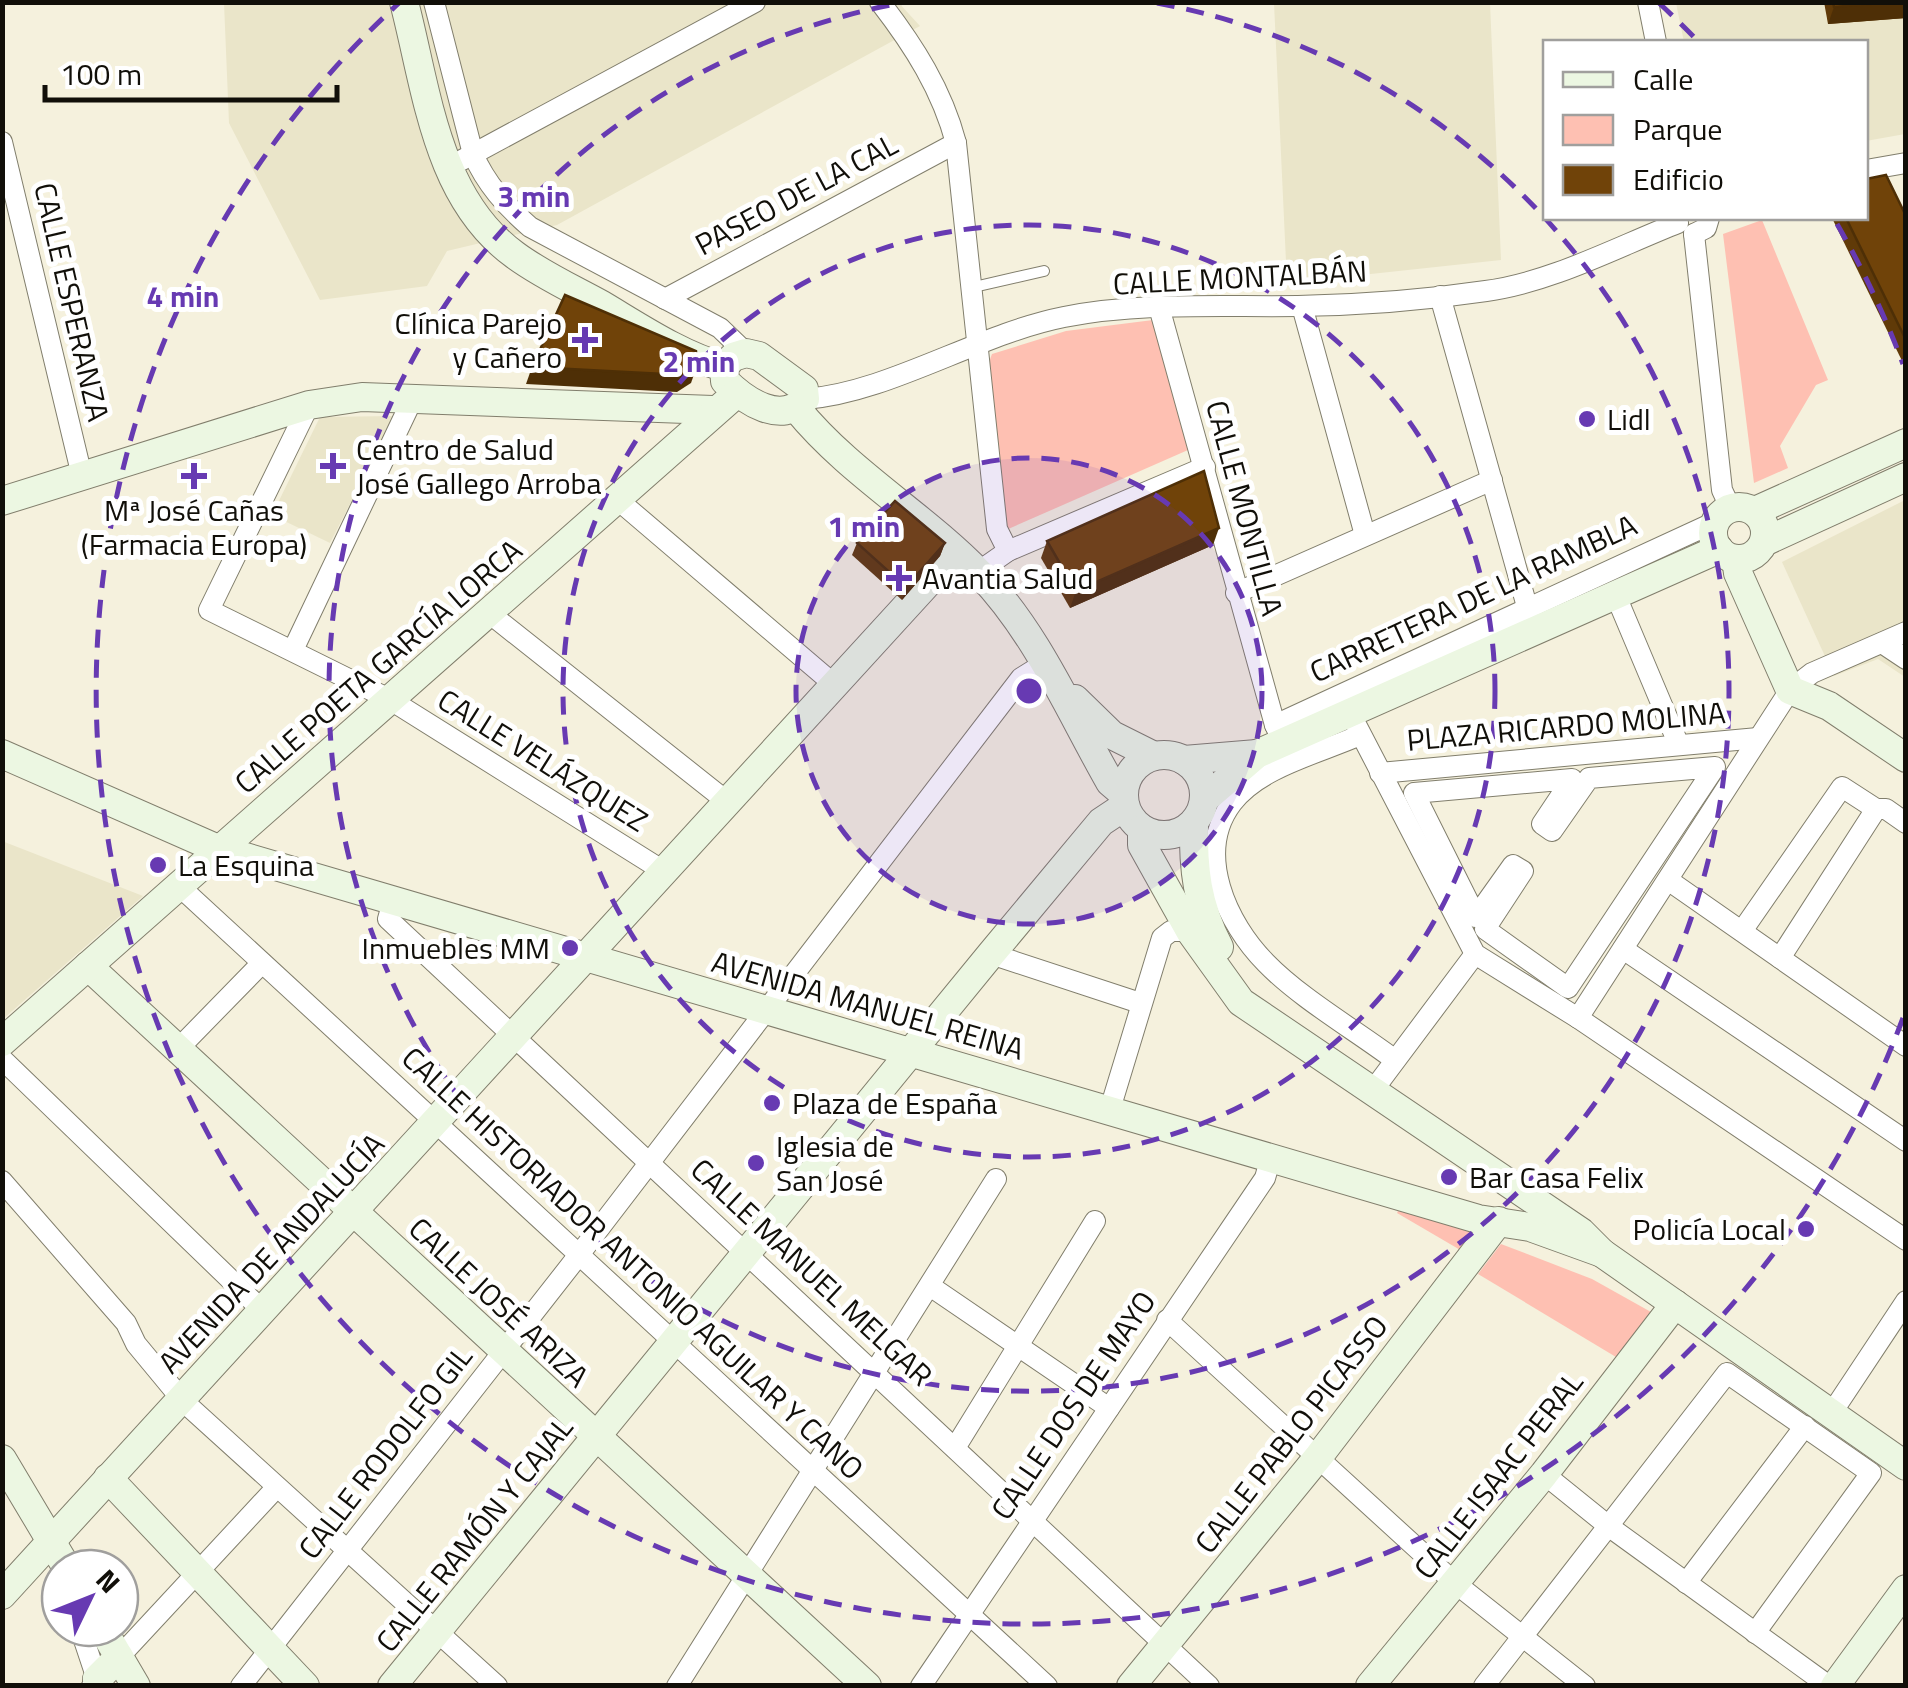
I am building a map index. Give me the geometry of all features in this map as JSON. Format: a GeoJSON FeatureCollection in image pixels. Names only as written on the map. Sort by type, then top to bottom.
{"type":"FeatureCollection","features":[{"type":"Feature","properties":{"kind":"street"},"geometry":{"type":"LineString","coordinates":[[404,2],[447,168],[462,199],[514,255],[628,320],[735,360],[759,356],[804,388],[801,404],[816,433],[956,552],[1006,603],[1130,810],[1142,845],[1190,930],[1241,1002],[1492,1176],[1580,1232],[1602,1253],[1906,1466]]}},
{"type":"Feature","properties":{"kind":"street"},"geometry":{"type":"LineString","coordinates":[[434,2],[474,154],[497,194],[530,227],[720,328],[735,360]]}},
{"type":"Feature","properties":{"kind":"street"},"geometry":{"type":"LineString","coordinates":[[447,168],[755,2]]}},
{"type":"Feature","properties":{"kind":"street"},"geometry":{"type":"LineString","coordinates":[[880,2],[908,39],[946,105],[956,143],[998,529],[1008,551]]}},
{"type":"Feature","properties":{"kind":"street"},"geometry":{"type":"LineString","coordinates":[[1648,2],[1656,40]]}},
{"type":"Feature","properties":{"kind":"street","name":"CALLE ESPERANZA"},"geometry":{"type":"LineString","coordinates":[[2,142],[82,476]]}},
{"type":"Feature","properties":{"kind":"street","name":"PASEO DE LA CAL"},"geometry":{"type":"LineString","coordinates":[[665,298],[956,143]]}},
{"type":"Feature","properties":{"kind":"street"},"geometry":{"type":"LineString","coordinates":[[1868,170],[1906,163]]}},
{"type":"Feature","properties":{"kind":"street"},"geometry":{"type":"LineString","coordinates":[[1709,220],[1706,228],[1683,225],[1738,573],[1790,690],[1829,706],[1906,758]]}},
{"type":"Feature","properties":{"kind":"street","name":"CALLE MONTALBÁN"},"geometry":{"type":"LineString","coordinates":[[801,404],[840,394],[980,342],[1063,318],[1158,306],[1302,306],[1440,296],[1510,286],[1683,225]]}},
{"type":"Feature","properties":{"kind":"street"},"geometry":{"type":"LineString","coordinates":[[1440,296],[1528,610]]}},
{"type":"Feature","properties":{"kind":"street","name":"CALLE MONTILLA"},"geometry":{"type":"LineString","coordinates":[[1158,306],[1204,466],[1272,740]]}},
{"type":"Feature","properties":{"kind":"street"},"geometry":{"type":"LineString","coordinates":[[1302,306],[1365,534]]}},
{"type":"Feature","properties":{"kind":"street"},"geometry":{"type":"LineString","coordinates":[[735,360],[725,381],[737,393],[781,412],[801,404]]}},
{"type":"Feature","properties":{"kind":"street","name":"CALLE POETA GARCÍA LORCA"},"geometry":{"type":"LineString","coordinates":[[2,1042],[699,430],[713,410],[737,393]]}},
{"type":"Feature","properties":{"kind":"street"},"geometry":{"type":"LineString","coordinates":[[2,501],[309,405],[362,397],[713,410]]}},
{"type":"Feature","properties":{"kind":"street"},"geometry":{"type":"LineString","coordinates":[[293,650],[412,398]]}},
{"type":"Feature","properties":{"kind":"street","name":"CALLE VELÁZQUEZ"},"geometry":{"type":"LineString","coordinates":[[309,405],[209,610],[389,699],[665,872]]}},
{"type":"Feature","properties":{"kind":"street","name":"CARRETERA DE LA RAMBLA"},"geometry":{"type":"LineString","coordinates":[[1184,760],[1354,724],[1616,596],[1731,530],[1906,443]]}},
{"type":"Feature","properties":{"kind":"street"},"geometry":{"type":"LineString","coordinates":[[978,572],[1008,551],[1204,466]]}},
{"type":"Feature","properties":{"kind":"street"},"geometry":{"type":"LineString","coordinates":[[1731,530],[1752,556],[1764,542],[1906,477]]}},
{"type":"Feature","properties":{"kind":"street"},"geometry":{"type":"LineString","coordinates":[[1236,593],[1492,480]]}},
{"type":"Feature","properties":{"kind":"street"},"geometry":{"type":"LineString","coordinates":[[618,500],[836,686]]}},
{"type":"Feature","properties":{"kind":"street","name":"CARRETERA DE LA RAMBLA"},"geometry":{"type":"LineString","coordinates":[[1200,810],[1272,740],[1528,610],[1731,530]]}},
{"type":"Feature","properties":{"kind":"street","name":"AVENIDA DE ANDALUCÍA"},"geometry":{"type":"LineString","coordinates":[[66,1548],[108,1478],[586,955],[730,804],[956,552]]}},
{"type":"Feature","properties":{"kind":"street"},"geometry":{"type":"LineString","coordinates":[[1616,596],[1678,743]]}},
{"type":"Feature","properties":{"kind":"street"},"geometry":{"type":"LineString","coordinates":[[489,612],[730,804]]}},
{"type":"Feature","properties":{"kind":"street"},"geometry":{"type":"LineString","coordinates":[[1758,738],[1790,690],[1812,674],[1906,632]]}},
{"type":"Feature","properties":{"kind":"street"},"geometry":{"type":"LineString","coordinates":[[1882,643],[1906,659]]}},
{"type":"Feature","properties":{"kind":"street"},"geometry":{"type":"LineString","coordinates":[[1045,664],[1087,714],[1112,736],[1154,756],[1184,760],[1200,776],[1192,873],[1204,918],[1226,960],[1285,1030]]}},
{"type":"Feature","properties":{"kind":"street"},"geometry":{"type":"LineString","coordinates":[[650,1160],[1021,678],[1045,664]]}},
{"type":"Feature","properties":{"kind":"street"},"geometry":{"type":"LineString","coordinates":[[1354,724],[1260,778],[1232,803],[1217,833],[1213,860],[1233,915],[1265,963],[1395,1060]]}},
{"type":"Feature","properties":{"kind":"street","name":"PLAZA RICARDO MOLINA"},"geometry":{"type":"LineString","coordinates":[[1354,724],[1471,948]]}},
{"type":"Feature","properties":{"kind":"street","name":"PLAZA RICARDO MOLINA"},"geometry":{"type":"LineString","coordinates":[[1380,773],[1758,738]]}},
{"type":"Feature","properties":{"kind":"street","name":"PLAZA RICARDO MOLINA"},"geometry":{"type":"LineString","coordinates":[[1578,1018],[1758,738]]}},
{"type":"Feature","properties":{"kind":"street","name":"AVENIDA MANUEL REINA"},"geometry":{"type":"LineString","coordinates":[[2,754],[218,849],[1478,1219],[1500,1220],[1602,1253]]}},
{"type":"Feature","properties":{"kind":"street"},"geometry":{"type":"LineString","coordinates":[[1130,810],[1136,766],[1154,756]]}},
{"type":"Feature","properties":{"kind":"street","name":"PLAZA RICARDO MOLINA"},"geometry":{"type":"LineString","coordinates":[[1716,767],[1568,988],[1484,930],[1523,871],[1513,865],[1476,917],[1414,793],[1572,779],[1542,824],[1552,831],[1589,778],[1716,767]]}},
{"type":"Feature","properties":{"kind":"street"},"geometry":{"type":"LineString","coordinates":[[1742,932],[1842,787],[1876,810],[1886,809],[1906,823]]}},
{"type":"Feature","properties":{"kind":"street"},"geometry":{"type":"LineString","coordinates":[[1130,810],[1164,836],[1186,830],[1200,810]]}},
{"type":"Feature","properties":{"kind":"street","name":"CALLE RAMÓN Y CAJAL"},"geometry":{"type":"LineString","coordinates":[[392,1686],[1101,822],[1130,810]]}},
{"type":"Feature","properties":{"kind":"street"},"geometry":{"type":"LineString","coordinates":[[1780,958],[1876,810]]}},
{"type":"Feature","properties":{"kind":"street"},"geometry":{"type":"LineString","coordinates":[[1668,880],[1906,1046]]}},
{"type":"Feature","properties":{"kind":"street","name":"CALLE HISTORIADOR ANTONIO AGUILAR Y CANO"},"geometry":{"type":"LineString","coordinates":[[178,886],[1046,1686]]}},
{"type":"Feature","properties":{"kind":"street","name":"CALLE MANUEL MELGAR"},"geometry":{"type":"LineString","coordinates":[[394,898],[388,919],[1209,1686]]}},
{"type":"Feature","properties":{"kind":"street"},"geometry":{"type":"LineString","coordinates":[[1110,1110],[1162,938],[1171,931],[1190,930]]}},
{"type":"Feature","properties":{"kind":"street"},"geometry":{"type":"LineString","coordinates":[[1371,1093],[1471,948],[1906,1240]]}},
{"type":"Feature","properties":{"kind":"street"},"geometry":{"type":"LineString","coordinates":[[1623,948],[1906,1141]]}},
{"type":"Feature","properties":{"kind":"street"},"geometry":{"type":"LineString","coordinates":[[990,954],[1140,1003]]}},
{"type":"Feature","properties":{"kind":"street"},"geometry":{"type":"LineString","coordinates":[[179,1048],[262,962]]}},
{"type":"Feature","properties":{"kind":"street","name":"CALLE JOSÉ ARIZA"},"geometry":{"type":"LineString","coordinates":[[88,966],[867,1686]]}},
{"type":"Feature","properties":{"kind":"street"},"geometry":{"type":"LineString","coordinates":[[2,1060],[262,1310]]}},
{"type":"Feature","properties":{"kind":"street","name":"CALLE DOS DE MAYO"},"geometry":{"type":"LineString","coordinates":[[920,1686],[1265,1178],[1271,1157]]}},
{"type":"Feature","properties":{"kind":"street","name":"CALLE RODOLFO GIL"},"geometry":{"type":"LineString","coordinates":[[241,1686],[650,1160]]}},
{"type":"Feature","properties":{"kind":"street"},"geometry":{"type":"LineString","coordinates":[[1492,1176],[1500,1220]]}},
{"type":"Feature","properties":{"kind":"street"},"geometry":{"type":"LineString","coordinates":[[676,1686],[996,1179]]}},
{"type":"Feature","properties":{"kind":"street"},"geometry":{"type":"LineString","coordinates":[[2,1182],[126,1323],[136,1344],[182,1397],[276,1488],[497,1686]]}},
{"type":"Feature","properties":{"kind":"street","name":"CALLE PABLO PICASSO"},"geometry":{"type":"LineString","coordinates":[[1131,1686],[1319,1456],[1500,1220]]}},
{"type":"Feature","properties":{"kind":"street"},"geometry":{"type":"LineString","coordinates":[[955,1448],[1095,1221]]}},
{"type":"Feature","properties":{"kind":"street"},"geometry":{"type":"LineString","coordinates":[[930,1286],[1109,1408]]}},
{"type":"Feature","properties":{"kind":"street"},"geometry":{"type":"LineString","coordinates":[[1831,1414],[1898,1329],[1906,1301]]}},
{"type":"Feature","properties":{"kind":"street","name":"CALLE ISAAC PERAL"},"geometry":{"type":"LineString","coordinates":[[1370,1686],[1544,1474],[1675,1304]]}},
{"type":"Feature","properties":{"kind":"street"},"geometry":{"type":"LineString","coordinates":[[1167,1320],[1455,1583],[1586,1686]]}},
{"type":"Feature","properties":{"kind":"street"},"geometry":{"type":"LineString","coordinates":[[1484,1686],[1611,1528],[1727,1374],[1871,1473],[1754,1633]]}},
{"type":"Feature","properties":{"kind":"street"},"geometry":{"type":"LineString","coordinates":[[1686,1584],[1805,1426]]}},
{"type":"Feature","properties":{"kind":"street"},"geometry":{"type":"LineString","coordinates":[[2,1459],[53,1548]]}},
{"type":"Feature","properties":{"kind":"street"},"geometry":{"type":"LineString","coordinates":[[1544,1474],[1686,1584],[1832,1686],[1906,1589]]}},
{"type":"Feature","properties":{"kind":"street"},"geometry":{"type":"LineString","coordinates":[[108,1478],[305,1686]]}},
{"type":"Feature","properties":{"kind":"street"},"geometry":{"type":"LineString","coordinates":[[96,1683],[276,1488]]}},
{"type":"Feature","properties":{"kind":"street","name":"AVENIDA DE ANDALUCÍA"},"geometry":{"type":"LineString","coordinates":[[2,1595],[40,1571]]}},
{"type":"Feature","properties":{"kind":"street"},"geometry":{"type":"LineString","coordinates":[[86,1648],[96,1683]]}},
{"type":"Feature","properties":{"kind":"street"},"geometry":{"type":"LineString","coordinates":[[114,1648],[136,1686]]}},
{"type":"Feature","properties":{"kind":"lane"},"geometry":{"type":"LineString","coordinates":[[974,287],[1044,271]]}},
{"type":"Feature","properties":{"kind":"lane"},"geometry":{"type":"LineString","coordinates":[[1549,825],[1586,770],[1584,752]]}},
{"type":"Feature","properties":{"kind":"lane"},"geometry":{"type":"LineString","coordinates":[[1471,948],[1516,872]]}},
{"type":"Feature","properties":{"kind":"shaded area"},"geometry":{"type":"Polygon","coordinates":[[[898,2],[920,26],[557,225],[447,251],[427,286],[320,300],[229,123],[224,3],[898,2]]]}},
{"type":"Feature","properties":{"kind":"shaded area"},"geometry":{"type":"Polygon","coordinates":[[[1274,3],[1490,3],[1501,260],[1287,283],[1274,3]]]}},
{"type":"Feature","properties":{"kind":"shaded area"},"geometry":{"type":"Polygon","coordinates":[[[1676,3],[1905,3],[1905,134],[1868,141],[1868,40],[1684,40],[1676,3]]]}},
{"type":"Feature","properties":{"kind":"shaded area","name":"Centro de Salud José Gallego Arroba"},"geometry":{"type":"Polygon","coordinates":[[[395,416],[330,543],[272,515],[320,417],[395,416]]]}},
{"type":"Feature","properties":{"kind":"shaded area"},"geometry":{"type":"Polygon","coordinates":[[[1905,500],[1905,677],[1878,659],[1834,676],[1782,562],[1905,500]]]}},
{"type":"Feature","properties":{"kind":"shaded area"},"geometry":{"type":"Polygon","coordinates":[[[2,841],[143,896],[3,1019],[2,1019],[2,841]]]}},
{"type":"Feature","properties":{"kind":"green space"},"geometry":{"type":"Polygon","coordinates":[[[1762,220],[1828,380],[1816,385],[1780,446],[1788,468],[1754,483],[1723,234],[1762,220]]]}},
{"type":"Feature","properties":{"kind":"green space"},"geometry":{"type":"Polygon","coordinates":[[[1153,320],[1188,450],[1006,530],[989,362],[992,354],[1066,331],[1153,320]]]}},
{"type":"Feature","properties":{"kind":"green space"},"geometry":{"type":"Polygon","coordinates":[[[1404,1199],[1480,1223],[1462,1251],[1397,1213],[1404,1199]]]}},
{"type":"Feature","properties":{"kind":"green space"},"geometry":{"type":"Polygon","coordinates":[[[1501,1244],[1592,1279],[1651,1312],[1616,1357],[1478,1274],[1501,1244]]]}},
{"type":"Feature","properties":{"kind":"building"},"geometry":{"type":"Polygon","coordinates":[[[1833,2],[1894,2],[1834,7],[1833,2]]]}},
{"type":"Feature","properties":{"kind":"building"},"geometry":{"type":"Polygon","coordinates":[[[1886,175],[1906,216],[1906,340],[1847,220],[1868,220],[1868,179],[1886,175]]]}},
{"type":"Feature","properties":{"kind":"building","name":"Clínica Parejo y Cañero"},"geometry":{"type":"Polygon","coordinates":[[[565,295],[696,351],[697,366],[683,375],[532,367],[565,295]]]}},
{"type":"Feature","properties":{"kind":"building"},"geometry":{"type":"Polygon","coordinates":[[[1204,471],[1219,528],[1076,591],[1047,541],[1204,471]]]}},
{"type":"Feature","properties":{"kind":"building","name":"Avantia Salud"},"geometry":{"type":"Polygon","coordinates":[[[895,501],[945,543],[906,587],[857,543],[895,501]]]}},
{"type":"Feature","properties":{"kind":"place","name":"Clínica Parejo y Cañero"},"geometry":{"type":"Point","coordinates":[585,340]}},
{"type":"Feature","properties":{"kind":"place","name":"Lidl"},"geometry":{"type":"Point","coordinates":[1587,419]}},
{"type":"Feature","properties":{"kind":"place","name":"Centro de Salud José Gallego Arroba"},"geometry":{"type":"Point","coordinates":[333,466]}},
{"type":"Feature","properties":{"kind":"place","name":"Mª José Cañas (Farmacia Europa)"},"geometry":{"type":"Point","coordinates":[194,476]}},
{"type":"Feature","properties":{"kind":"place","name":"Avantia Salud"},"geometry":{"type":"Point","coordinates":[899,578]}},
{"type":"Feature","properties":{"kind":"place","name":"La Esquina"},"geometry":{"type":"Point","coordinates":[158,865]}},
{"type":"Feature","properties":{"kind":"place","name":"Inmuebles MM"},"geometry":{"type":"Point","coordinates":[570,948]}},
{"type":"Feature","properties":{"kind":"place","name":"Plaza de España"},"geometry":{"type":"Point","coordinates":[772,1103]}},
{"type":"Feature","properties":{"kind":"place","name":"Iglesia de San José"},"geometry":{"type":"Point","coordinates":[756,1163]}},
{"type":"Feature","properties":{"kind":"place","name":"Bar Casa Felix"},"geometry":{"type":"Point","coordinates":[1449,1177]}},
{"type":"Feature","properties":{"kind":"place","name":"Policía Local"},"geometry":{"type":"Point","coordinates":[1806,1229]}}]}
